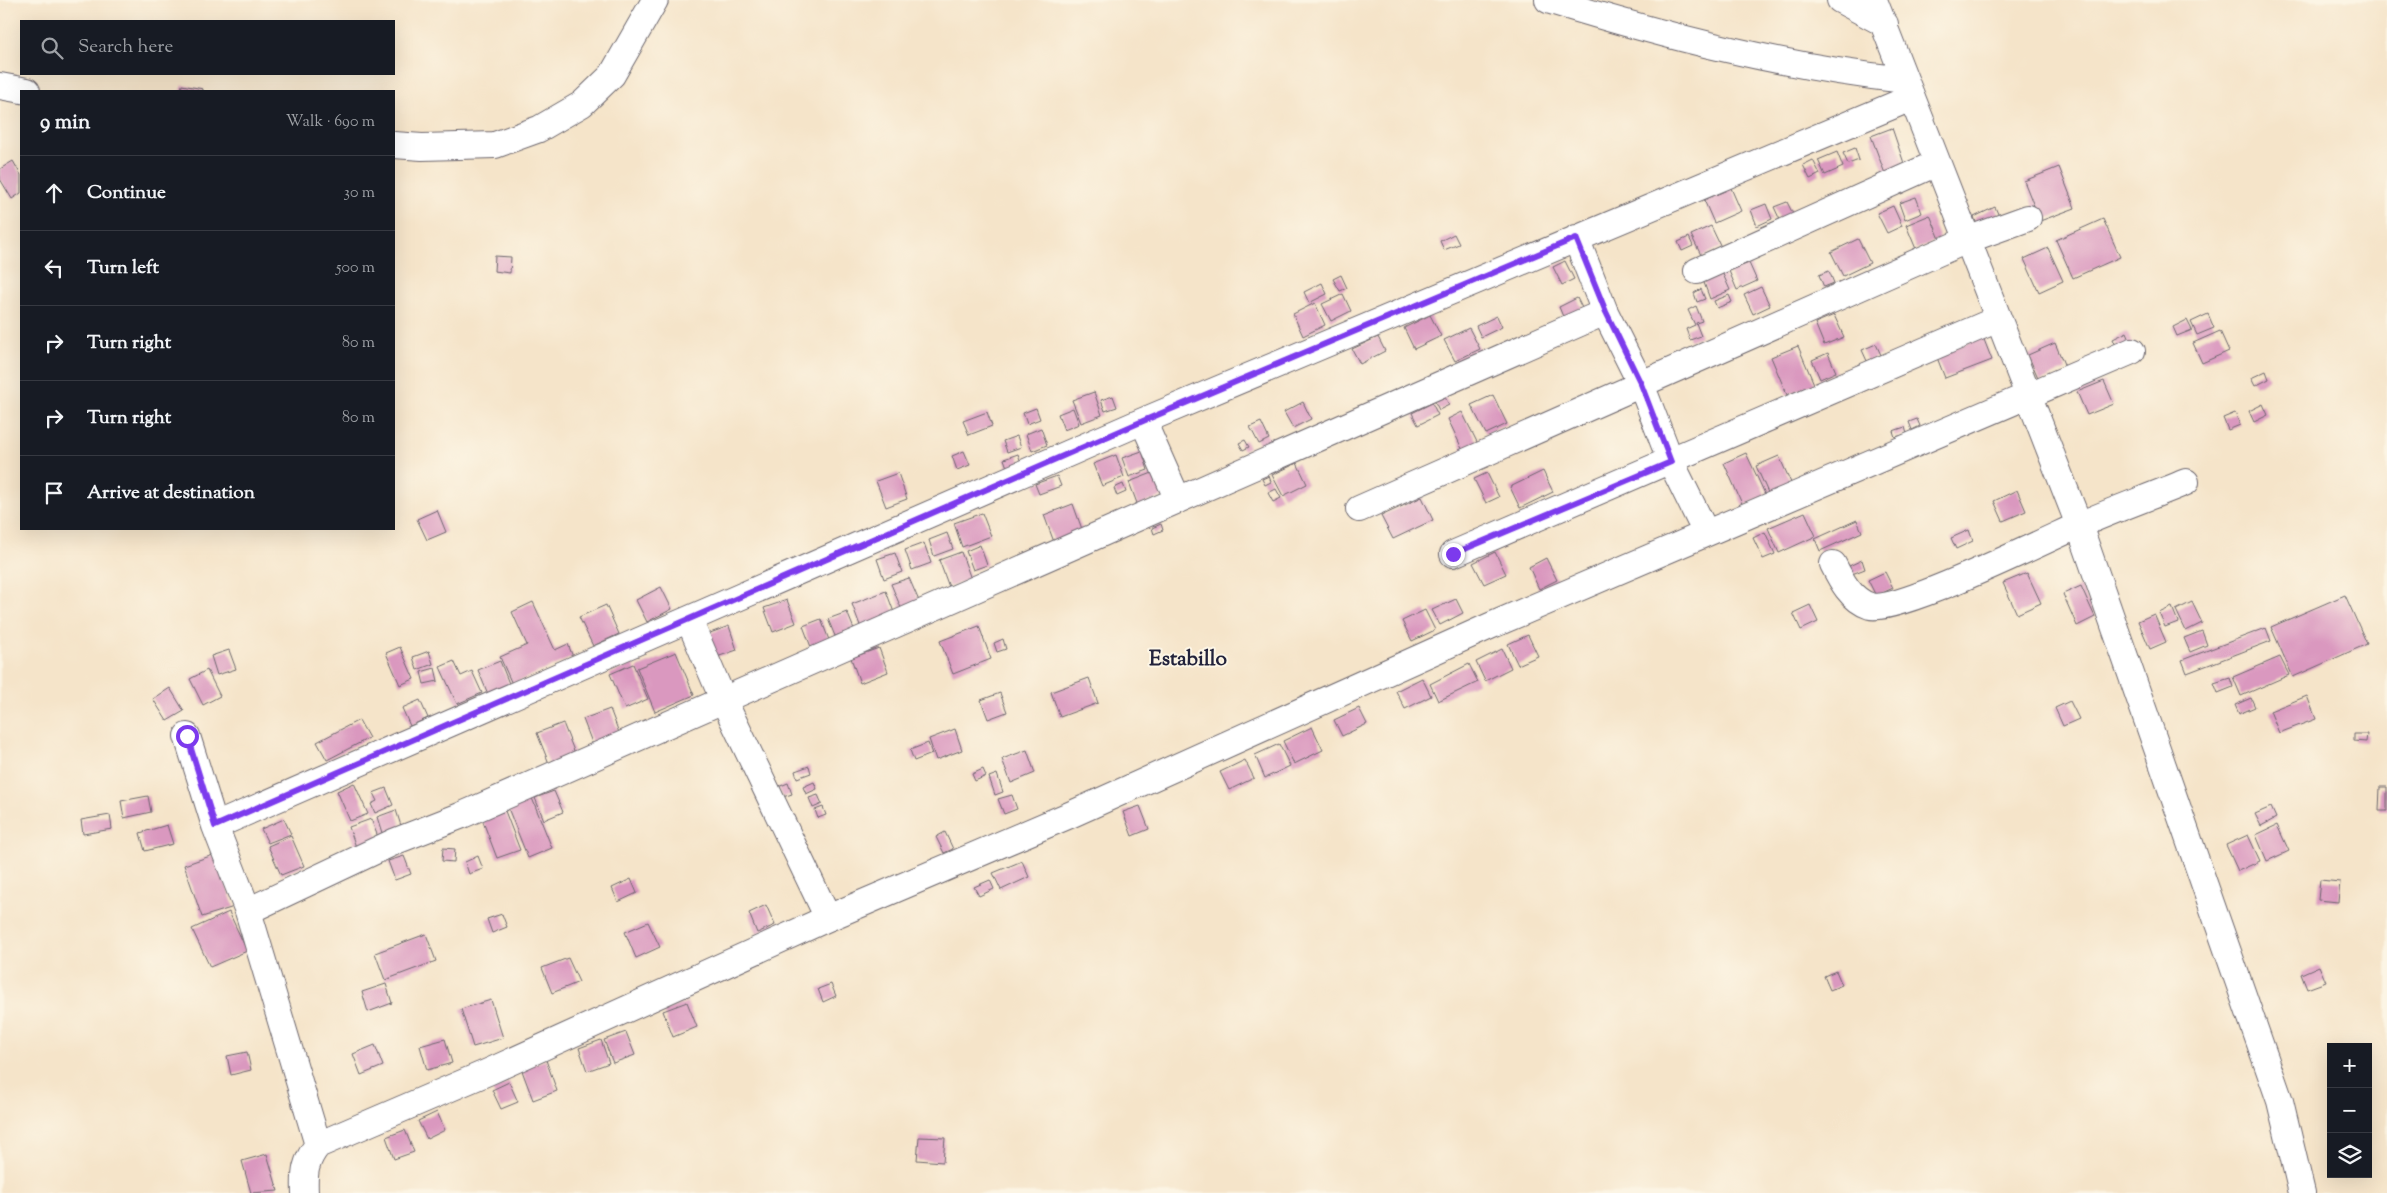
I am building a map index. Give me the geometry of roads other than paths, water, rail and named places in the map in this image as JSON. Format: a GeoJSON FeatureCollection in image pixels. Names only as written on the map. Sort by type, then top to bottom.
{"type":"FeatureCollection","features":[{"type":"Feature","properties":{"kind":"street"},"geometry":{"type":"LineString","coordinates":[[395,145],[422,147],[495,145],[539,129],[582,104],[612,75],[656,0]]}},
{"type":"Feature","properties":{"kind":"street"},"geometry":{"type":"LineString","coordinates":[[1548,0],[1671,35],[1798,65],[1854,75],[1908,89]]}},
{"type":"Feature","properties":{"kind":"street"},"geometry":{"type":"LineString","coordinates":[[1840,0],[1884,24]]}},
{"type":"Feature","properties":{"kind":"street"},"geometry":{"type":"LineString","coordinates":[[1874,0],[1966,240],[2079,525],[2280,1101],[2302,1193]]}},
{"type":"Feature","properties":{"kind":"street"},"geometry":{"type":"LineString","coordinates":[[0,86],[22,90]]}},
{"type":"Feature","properties":{"kind":"street"},"geometry":{"type":"LineString","coordinates":[[215,826],[1143,421],[1576,238],[1908,89]]}},
{"type":"Feature","properties":{"kind":"street"},"geometry":{"type":"LineString","coordinates":[[1696,271],[1937,163]]}},
{"type":"Feature","properties":{"kind":"street"},"geometry":{"type":"LineString","coordinates":[[1359,508],[1966,240],[2028,218]]}},
{"type":"Feature","properties":{"kind":"street"},"geometry":{"type":"LineString","coordinates":[[1576,238],[1606,312],[1641,384],[1671,462],[1706,533]]}},
{"type":"Feature","properties":{"kind":"street"},"geometry":{"type":"LineString","coordinates":[[248,912],[396,841],[460,816],[1606,312]]}},
{"type":"Feature","properties":{"kind":"street"},"geometry":{"type":"LineString","coordinates":[[1453,554],[1671,462],[1998,319]]}},
{"type":"Feature","properties":{"kind":"street"},"geometry":{"type":"LineString","coordinates":[[305,1193],[304,1174],[308,1157],[318,1145],[488,1072],[828,918],[1072,814],[1490,626],[2028,394],[2132,352]]}},
{"type":"Feature","properties":{"kind":"street"},"geometry":{"type":"LineString","coordinates":[[1143,421],[1178,500]]}},
{"type":"Feature","properties":{"kind":"street"},"geometry":{"type":"LineString","coordinates":[[1833,564],[1844,586],[1857,598],[1870,606],[1890,605],[1984,568],[2079,525],[2186,482]]}},
{"type":"Feature","properties":{"kind":"street"},"geometry":{"type":"LineString","coordinates":[[689,620],[723,699],[828,918]]}},
{"type":"Feature","properties":{"kind":"street"},"geometry":{"type":"LineString","coordinates":[[187,736],[215,826],[248,912],[318,1145]]}},
{"type":"Feature","properties":{"kind":"district","name":"Estabillo"},"geometry":{"type":"Point","coordinates":[1188,658]}}]}
